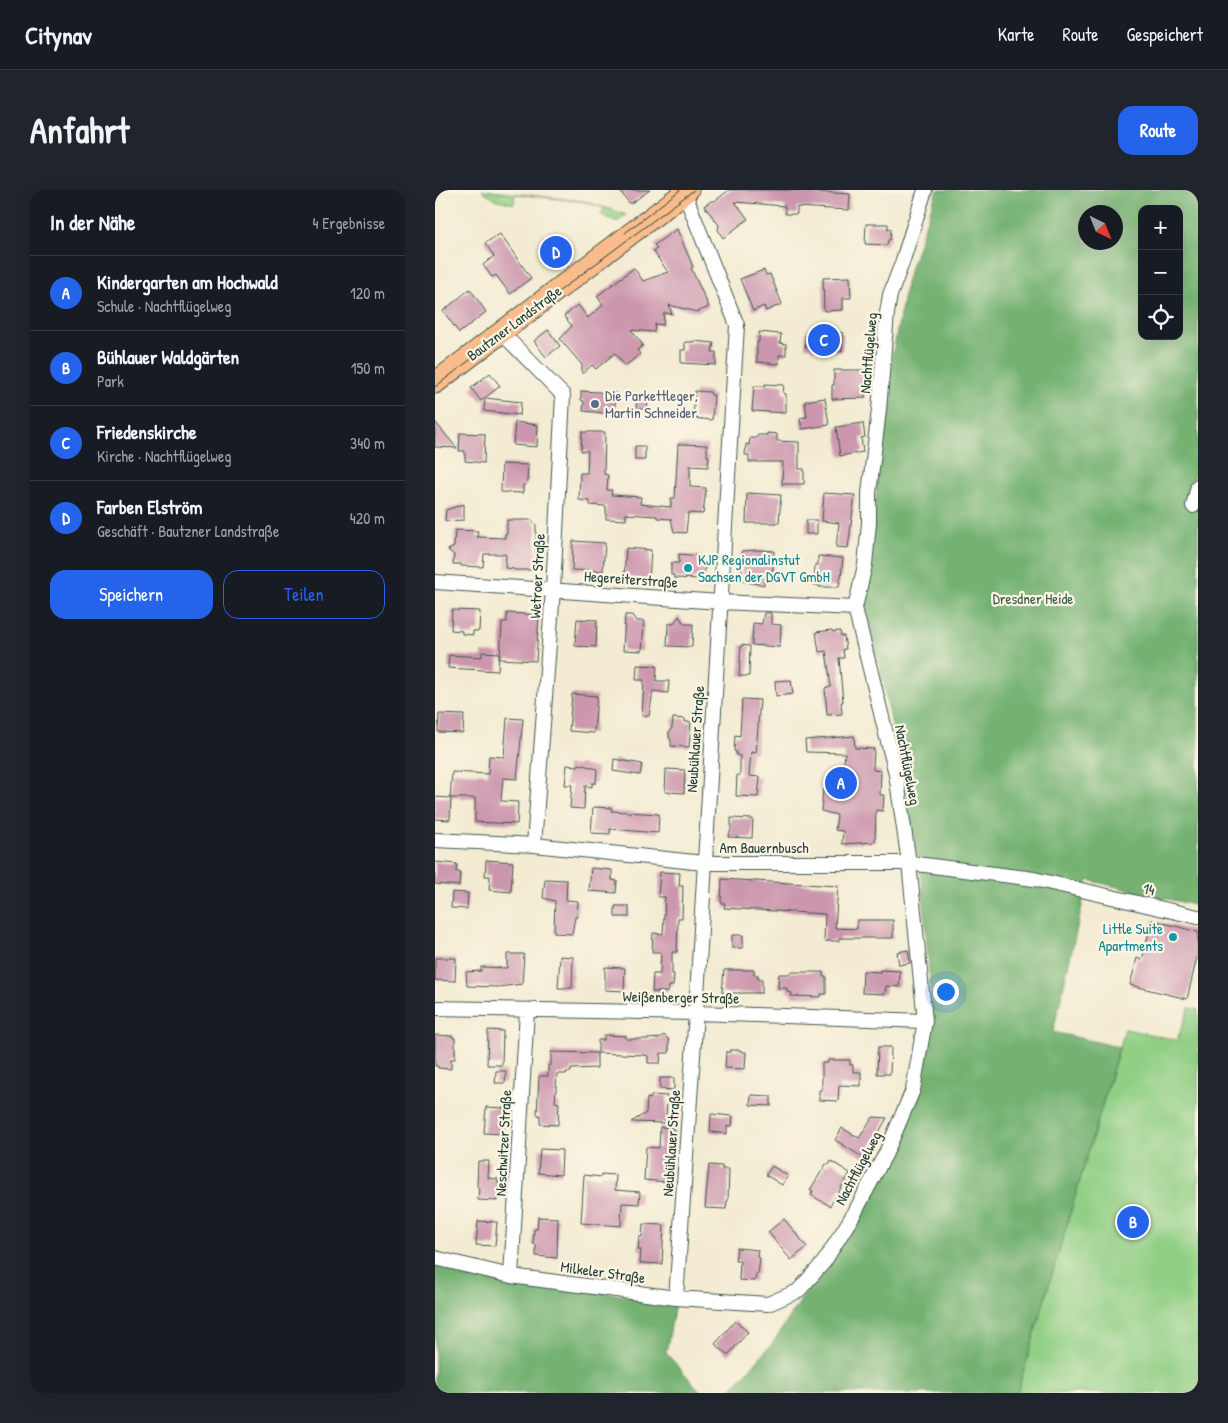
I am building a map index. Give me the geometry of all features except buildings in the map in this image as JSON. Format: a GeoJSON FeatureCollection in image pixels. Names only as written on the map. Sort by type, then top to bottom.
{"type":"FeatureCollection","features":[{"type":"Feature","properties":{"kind":"main road","name":"Bautzner Landstraße"},"geometry":{"type":"LineString","coordinates":[[435,383],[686,191]]}},
{"type":"Feature","properties":{"kind":"street","name":"Nachtflügelweg"},"geometry":{"type":"LineString","coordinates":[[768,1304],[798,1291],[824,1262],[855,1212],[886,1153],[913,1090],[925,1022],[909,863],[896,774],[855,608],[865,565],[869,523],[869,493],[879,410],[887,313],[925,190]]}},
{"type":"Feature","properties":{"kind":"street","name":"Neubühlauer Straße"},"geometry":{"type":"LineString","coordinates":[[676,1298],[696,1013],[737,325],[688,202],[686,191]]}},
{"type":"Feature","properties":{"kind":"street","name":"Wetroer Straße"},"geometry":{"type":"LineString","coordinates":[[502,333],[563,395],[553,590],[534,845]]}},
{"type":"Feature","properties":{"kind":"street"},"geometry":{"type":"LineString","coordinates":[[1193,506],[1198,486]]}},
{"type":"Feature","properties":{"kind":"street","name":"Hegereiterstraße"},"geometry":{"type":"LineString","coordinates":[[435,582],[720,602],[855,608]]}},
{"type":"Feature","properties":{"kind":"street","name":"Am Bauernbusch"},"geometry":{"type":"LineString","coordinates":[[435,840],[534,845],[704,863],[909,863],[1034,879],[1092,892]]}},
{"type":"Feature","properties":{"kind":"street","name":"14"},"geometry":{"type":"LineString","coordinates":[[1092,892],[1198,917]]}},
{"type":"Feature","properties":{"kind":"street","name":"Weißenberger Straße"},"geometry":{"type":"LineString","coordinates":[[435,1008],[696,1013],[925,1022]]}},
{"type":"Feature","properties":{"kind":"street","name":"Neschwitzer Straße"},"geometry":{"type":"LineString","coordinates":[[511,1276],[527,1011]]}},
{"type":"Feature","properties":{"kind":"street","name":"Milkeler Straße"},"geometry":{"type":"LineString","coordinates":[[435,1258],[511,1276],[676,1298],[768,1304]]}},
{"type":"Feature","properties":{"kind":"green space"},"geometry":{"type":"Polygon","coordinates":[[[482,190],[584,201],[626,215],[617,222],[601,215],[604,208],[585,202],[515,194],[514,204],[494,199],[482,190]]]}},
{"type":"Feature","properties":{"kind":"green space","name":"Dresdner Heide"},"geometry":{"type":"Polygon","coordinates":[[[937,190],[1198,190],[1198,460],[1186,506],[1198,508],[1198,906],[1088,880],[1053,1032],[1119,1047],[1017,1393],[728,1393],[772,1344],[826,1262],[919,1093],[933,1023],[922,880],[884,685],[865,608],[874,526],[882,410],[907,279],[937,190]]]}},
{"type":"Feature","properties":{"kind":"green space"},"geometry":{"type":"Polygon","coordinates":[[[1189,1008],[1198,1010],[1198,1393],[1017,1393],[1125,1029],[1177,1040],[1189,1008]]]}},
{"type":"Feature","properties":{"kind":"green space"},"geometry":{"type":"Polygon","coordinates":[[[435,1265],[675,1304],[666,1353],[702,1393],[435,1393],[435,1265]]]}},
{"type":"Feature","properties":{"kind":"tram line"},"geometry":{"type":"LineString","coordinates":[[625,233],[680,190]]}},
{"type":"Feature","properties":{"kind":"tram line"},"geometry":{"type":"LineString","coordinates":[[435,387],[694,190]]}},
{"type":"Feature","properties":{"kind":"place","name":"Farben Elström"},"geometry":{"type":"Point","coordinates":[556,252]}},
{"type":"Feature","properties":{"kind":"place","name":"Friedenskirche"},"geometry":{"type":"Point","coordinates":[824,340]}},
{"type":"Feature","properties":{"kind":"place","name":"Die Parkettleger, Martin Schneider"},"geometry":{"type":"Point","coordinates":[595,404]}},
{"type":"Feature","properties":{"kind":"place","name":"KJP Regionalinstut Sachsen der DGVT GmbH"},"geometry":{"type":"Point","coordinates":[688,568]}},
{"type":"Feature","properties":{"kind":"place","name":"Kindergarten am Hochwald"},"geometry":{"type":"Point","coordinates":[841,783]}},
{"type":"Feature","properties":{"kind":"place","name":"Little Suite Apartments"},"geometry":{"type":"Point","coordinates":[1173,937]}},
{"type":"Feature","properties":{"kind":"place","name":"Bühlauer Waldgärten"},"geometry":{"type":"Point","coordinates":[1133,1222]}}]}
